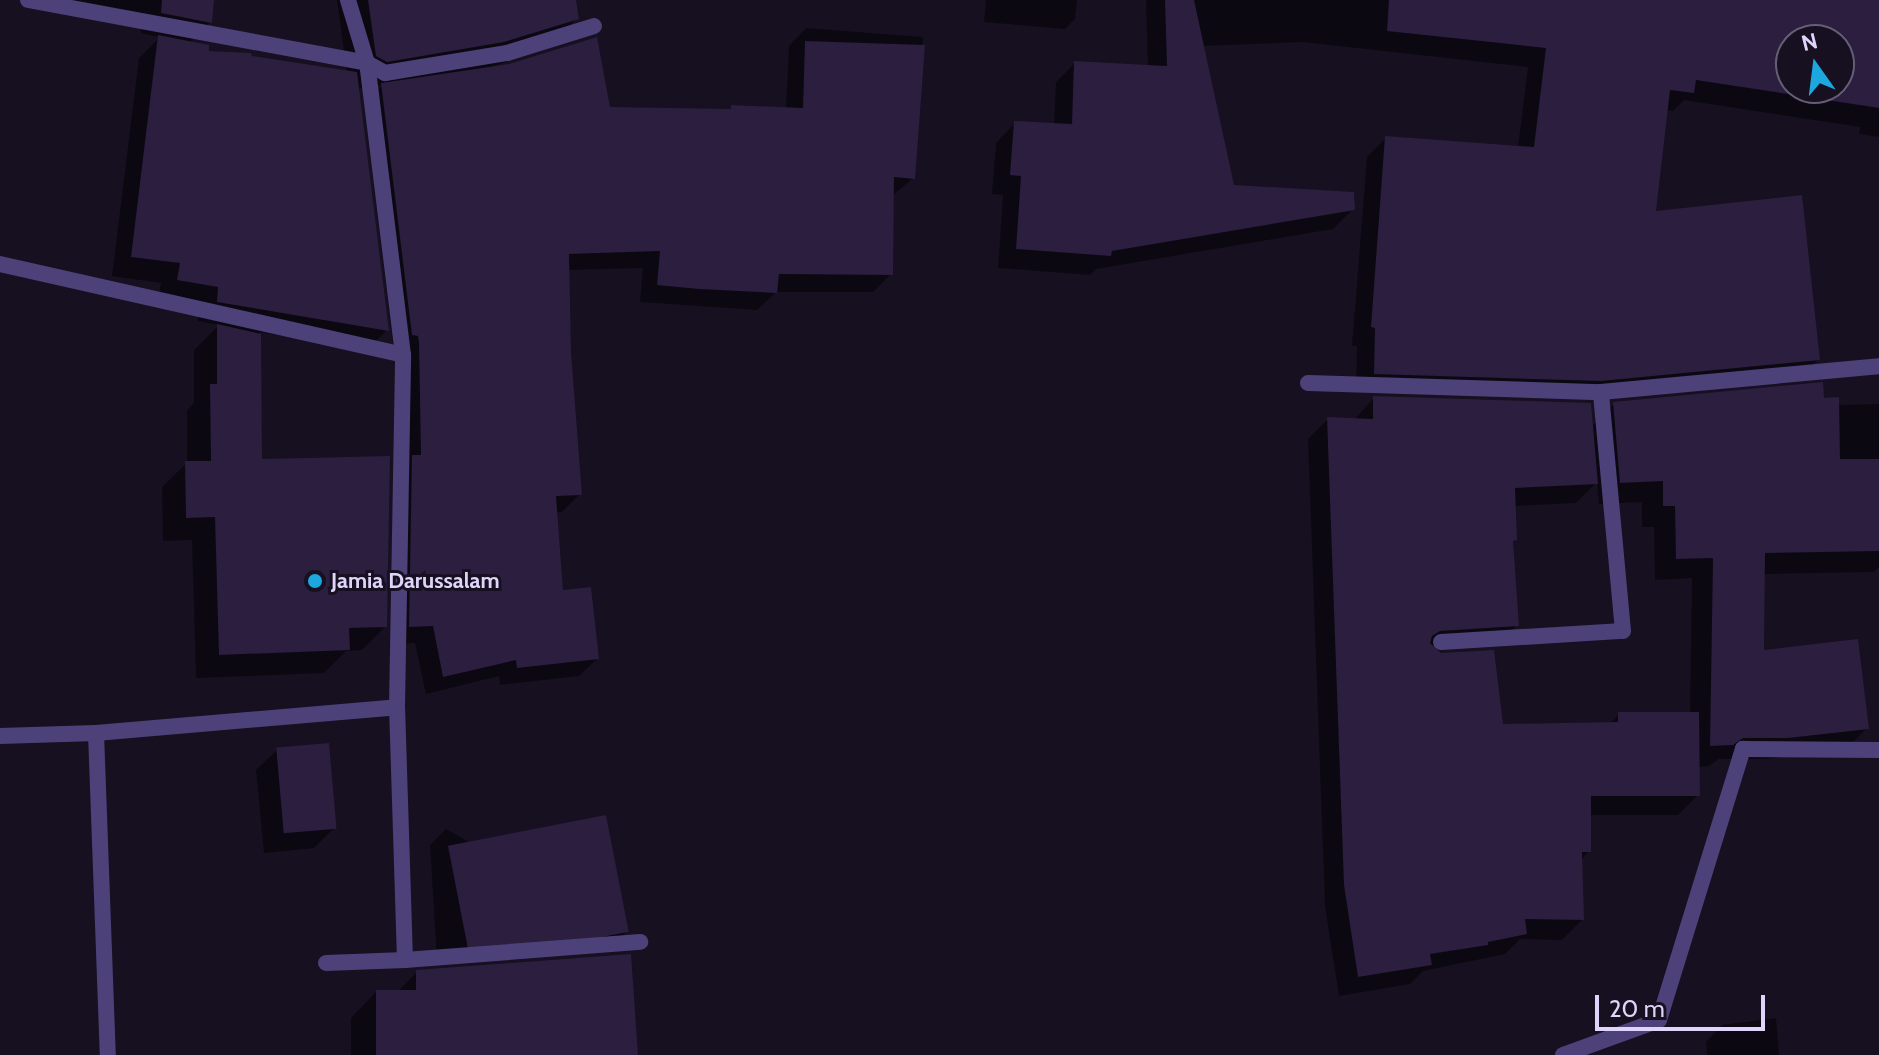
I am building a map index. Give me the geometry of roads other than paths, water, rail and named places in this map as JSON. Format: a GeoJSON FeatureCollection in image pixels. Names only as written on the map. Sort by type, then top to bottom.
{"type":"FeatureCollection","features":[{"type":"Feature","properties":{"kind":"street"},"geometry":{"type":"LineString","coordinates":[[28,0],[367,63],[385,73],[507,53],[594,26]]}},
{"type":"Feature","properties":{"kind":"street"},"geometry":{"type":"LineString","coordinates":[[348,0],[367,63],[403,355],[397,707],[405,960]]}},
{"type":"Feature","properties":{"kind":"street"},"geometry":{"type":"LineString","coordinates":[[0,264],[403,355]]}},
{"type":"Feature","properties":{"kind":"street"},"geometry":{"type":"LineString","coordinates":[[1308,383],[1601,392],[1879,366]]}},
{"type":"Feature","properties":{"kind":"street"},"geometry":{"type":"LineString","coordinates":[[1441,642],[1623,631],[1601,392]]}},
{"type":"Feature","properties":{"kind":"street"},"geometry":{"type":"LineString","coordinates":[[0,736],[96,733],[397,707]]}},
{"type":"Feature","properties":{"kind":"street"},"geometry":{"type":"LineString","coordinates":[[96,733],[108,1055]]}},
{"type":"Feature","properties":{"kind":"street"},"geometry":{"type":"LineString","coordinates":[[1563,1055],[1659,1020],[1743,749],[1879,750]]}},
{"type":"Feature","properties":{"kind":"street"},"geometry":{"type":"LineString","coordinates":[[326,963],[640,942]]}},
{"type":"Feature","properties":{"kind":"place","name":"Jamia Darussalam"},"geometry":{"type":"Point","coordinates":[315,581]}}]}
